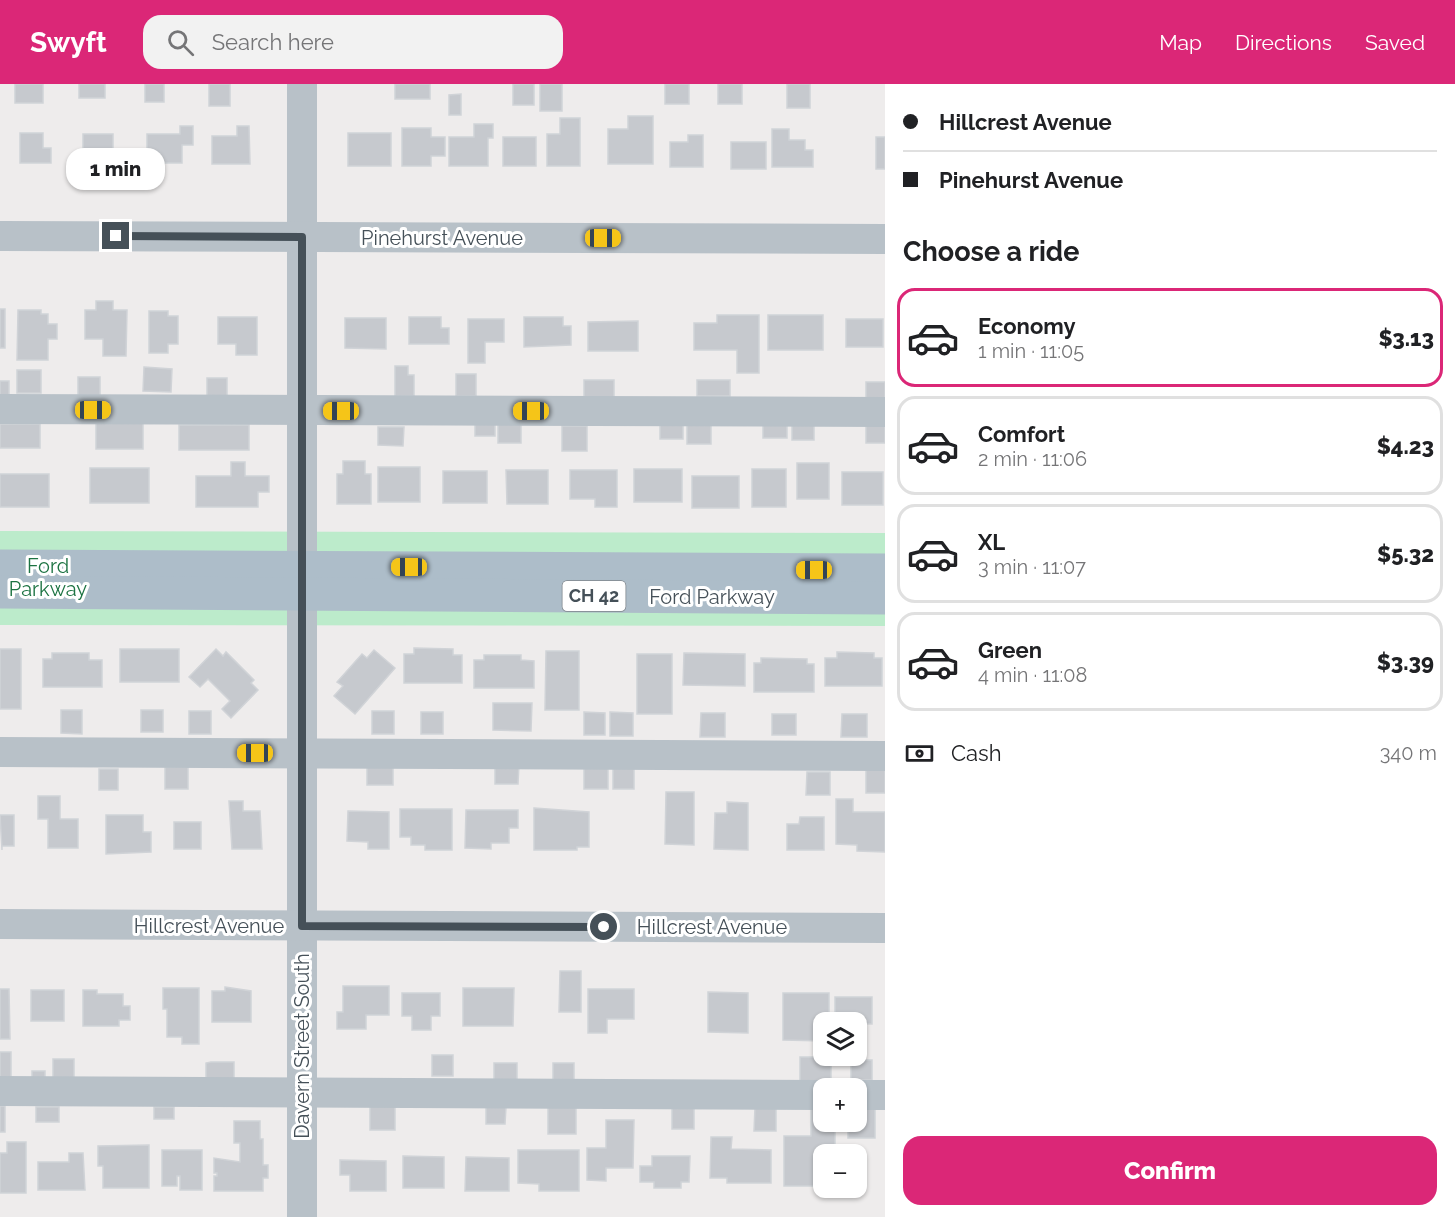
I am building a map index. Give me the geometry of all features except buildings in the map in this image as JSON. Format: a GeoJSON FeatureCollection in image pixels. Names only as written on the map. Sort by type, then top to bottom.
{"type":"FeatureCollection","features":[{"type":"Feature","properties":{"kind":"main road","name":"Ford Parkway"},"geometry":{"type":"LineString","coordinates":[[0,566],[302,580],[885,598]]}},
{"type":"Feature","properties":{"kind":"main road","name":"Ford Parkway"},"geometry":{"type":"LineString","coordinates":[[0,592],[302,580],[885,570]]}},
{"type":"Feature","properties":{"kind":"street","name":"Davern Street South"},"geometry":{"type":"LineString","coordinates":[[302,84],[302,1217]]}},
{"type":"Feature","properties":{"kind":"street","name":"Pinehurst Avenue"},"geometry":{"type":"LineString","coordinates":[[0,236],[885,239]]}},
{"type":"Feature","properties":{"kind":"street"},"geometry":{"type":"LineString","coordinates":[[0,409],[885,412]]}},
{"type":"Feature","properties":{"kind":"street"},"geometry":{"type":"LineString","coordinates":[[0,752],[885,756]]}},
{"type":"Feature","properties":{"kind":"street","name":"Hillcrest Avenue"},"geometry":{"type":"LineString","coordinates":[[0,924],[885,928]]}},
{"type":"Feature","properties":{"kind":"street"},"geometry":{"type":"LineString","coordinates":[[0,1091],[813,1095]]}},
{"type":"Feature","properties":{"kind":"street"},"geometry":{"type":"LineString","coordinates":[[867,1095],[885,1095]]}},
{"type":"Feature","properties":{"kind":"green space","name":"Ford Parkway"},"geometry":{"type":"Polygon","coordinates":[[[0,531],[885,533],[885,626],[0,625],[0,531]]]}},
{"type":"Feature","properties":{"kind":"route"},"geometry":{"type":"LineString","coordinates":[[116,236],[302,237],[302,926],[604,927]]}}]}
